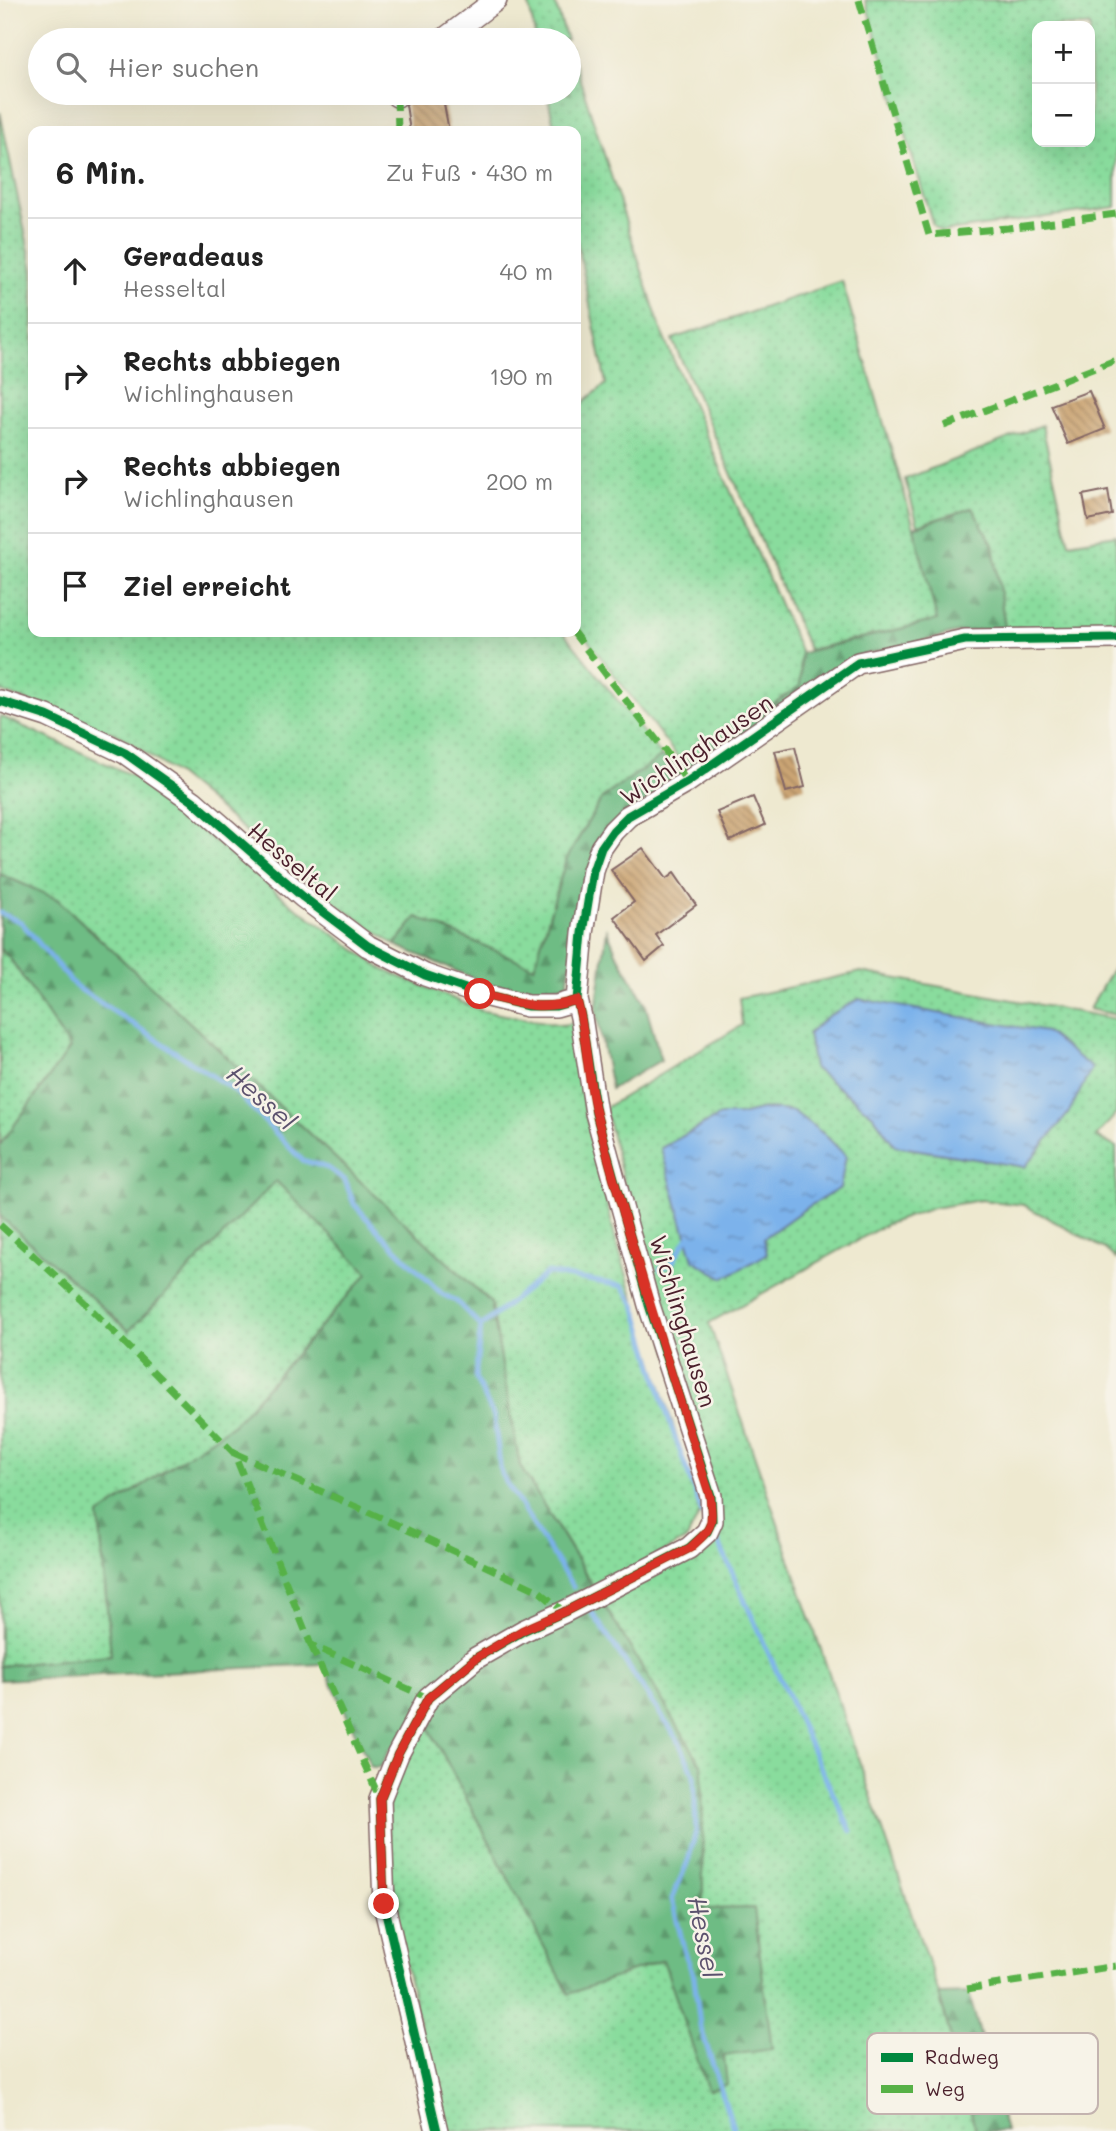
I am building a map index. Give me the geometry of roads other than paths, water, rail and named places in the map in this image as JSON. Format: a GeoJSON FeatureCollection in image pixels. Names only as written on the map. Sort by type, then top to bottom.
{"type":"FeatureCollection","features":[{"type":"Feature","properties":{"kind":"street"},"geometry":{"type":"LineString","coordinates":[[459,28],[495,0]]}},
{"type":"Feature","properties":{"kind":"street","name":"Wichlinghausen"},"geometry":{"type":"LineString","coordinates":[[437,2131],[384,1904],[380,1799],[398,1754],[428,1698],[476,1658],[523,1630],[690,1548],[707,1532],[712,1521],[710,1496],[649,1305],[596,1113],[577,1000],[583,933],[593,871],[601,848],[628,816],[687,782],[858,663],[965,640],[1116,638]]}},
{"type":"Feature","properties":{"kind":"street","name":"Hesseltal"},"geometry":{"type":"LineString","coordinates":[[0,701],[47,716],[125,753],[193,801],[303,897],[379,952],[425,975],[480,994],[527,1006],[556,1006],[577,1000]]}},
{"type":"Feature","properties":{"kind":"water"},"geometry":{"type":"Polygon","coordinates":[[[859,999],[1046,1032],[1092,1068],[1068,1114],[1025,1167],[895,1146],[873,1115],[814,1068],[808,1034],[828,1016],[859,999]]]}},
{"type":"Feature","properties":{"kind":"water"},"geometry":{"type":"Polygon","coordinates":[[[765,1109],[793,1111],[825,1135],[846,1156],[840,1188],[764,1238],[767,1254],[724,1278],[693,1260],[661,1148],[721,1115],[739,1115],[765,1109]]]}},
{"type":"Feature","properties":{"kind":"waterway","name":"Hessel"},"geometry":{"type":"LineString","coordinates":[[0,913],[21,922],[75,986],[235,1091],[302,1160],[328,1168],[345,1180],[354,1204],[382,1235],[442,1294],[456,1301],[481,1326],[475,1378],[494,1417],[501,1474],[573,1587]]}},
{"type":"Feature","properties":{"kind":"waterway","name":"Hessel"},"geometry":{"type":"LineString","coordinates":[[660,1269],[672,1263],[687,1238]]}},
{"type":"Feature","properties":{"kind":"waterway","name":"Hessel"},"geometry":{"type":"LineString","coordinates":[[481,1326],[547,1273],[623,1286],[635,1305],[670,1423],[702,1513]]}},
{"type":"Feature","properties":{"kind":"waterway","name":"Hessel"},"geometry":{"type":"LineString","coordinates":[[718,1541],[851,1831]]}},
{"type":"Feature","properties":{"kind":"waterway","name":"Hessel"},"geometry":{"type":"LineString","coordinates":[[591,1611],[679,1742],[694,1775],[696,1831],[688,1861],[672,1899],[685,1953],[694,1977],[700,2025],[734,2131]]}}]}
